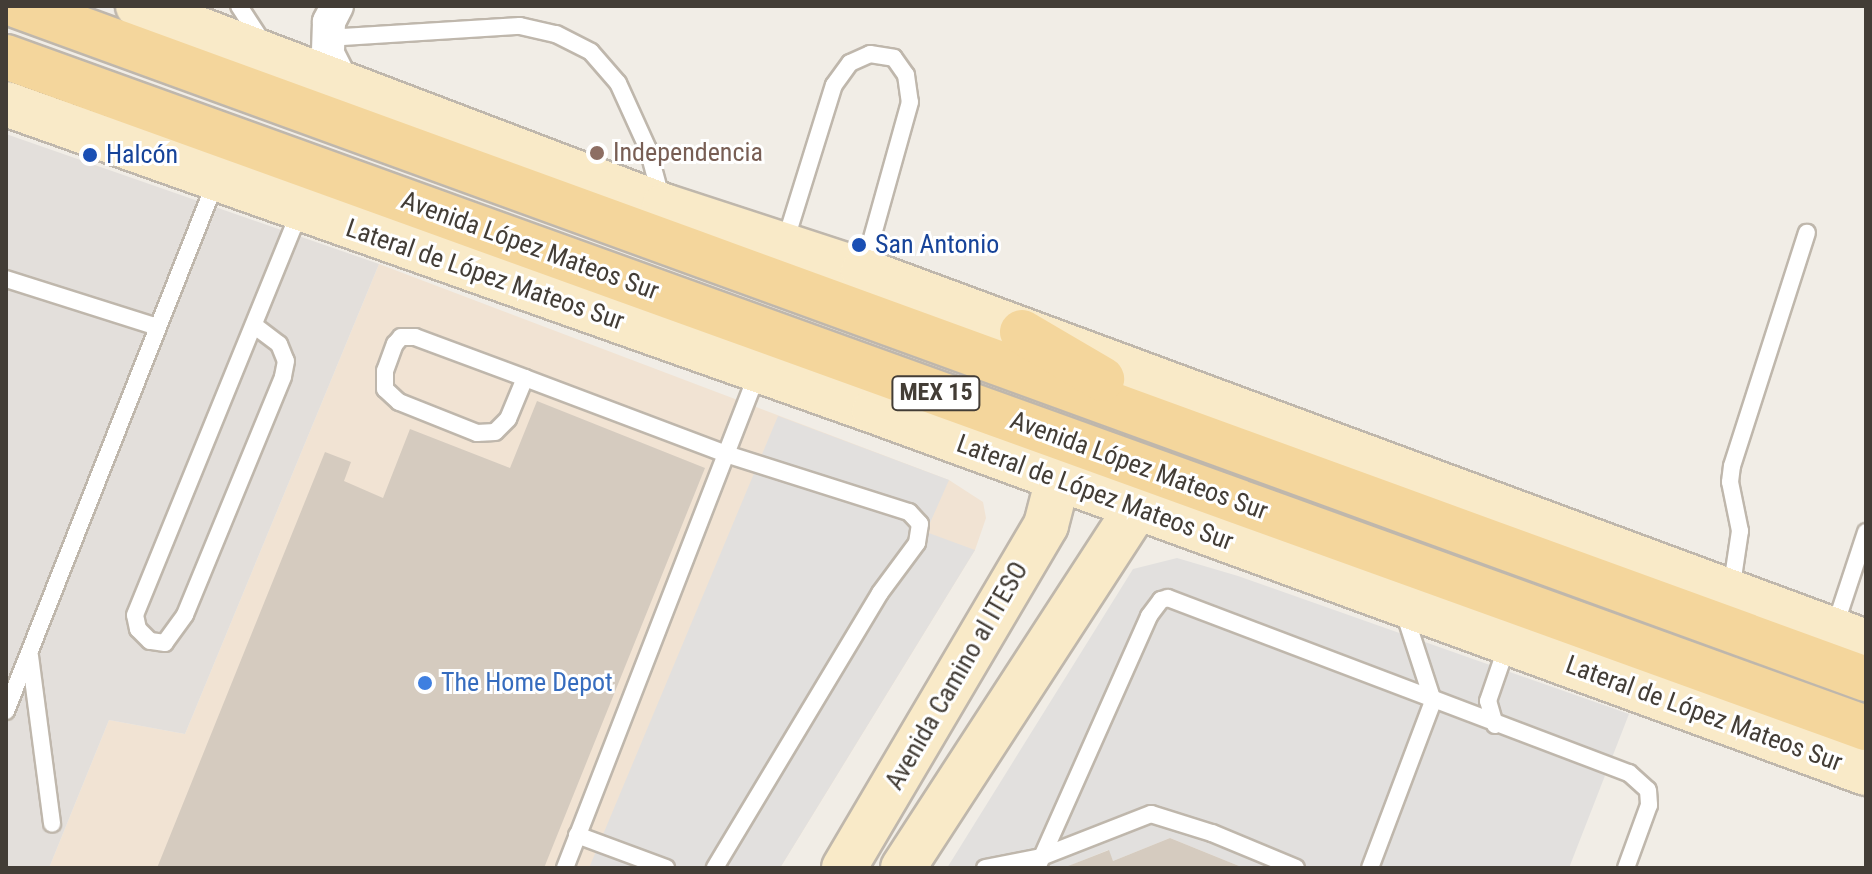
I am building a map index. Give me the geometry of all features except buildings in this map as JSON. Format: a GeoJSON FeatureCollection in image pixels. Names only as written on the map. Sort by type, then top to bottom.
{"type":"FeatureCollection","features":[{"type":"Feature","properties":{"kind":"main road","name":"Avenida López Mateos Sur"},"geometry":{"type":"LineString","coordinates":[[18,6],[1866,679]]}},
{"type":"Feature","properties":{"kind":"main road"},"geometry":{"type":"LineString","coordinates":[[138,6],[664,206],[863,271],[1850,636]]}},
{"type":"Feature","properties":{"kind":"main road","name":"Avenida López Mateos Sur"},"geometry":{"type":"LineString","coordinates":[[6,57],[1866,728]]}},
{"type":"Feature","properties":{"kind":"main road","name":"Lateral de López Mateos Sur"},"geometry":{"type":"LineString","coordinates":[[6,104],[759,371],[1866,773]]}},
{"type":"Feature","properties":{"kind":"main road"},"geometry":{"type":"LineString","coordinates":[[1022,332],[1200,437]]}},
{"type":"Feature","properties":{"kind":"main road","name":"Avenida Camino al ITESO"},"geometry":{"type":"LineString","coordinates":[[844,868],[1046,525],[1058,479]]}},
{"type":"Feature","properties":{"kind":"main road","name":"Avenida Camino al ITESO"},"geometry":{"type":"LineString","coordinates":[[903,868],[1137,508]]}},
{"type":"Feature","properties":{"kind":"street"},"geometry":{"type":"LineString","coordinates":[[337,6],[327,38],[328,54],[343,83]]}},
{"type":"Feature","properties":{"kind":"lane"},"geometry":{"type":"LineString","coordinates":[[239,6],[270,54]]}},
{"type":"Feature","properties":{"kind":"lane"},"geometry":{"type":"LineString","coordinates":[[327,38],[520,26],[556,34],[591,52],[618,83],[648,149],[664,206]]}},
{"type":"Feature","properties":{"kind":"lane"},"geometry":{"type":"LineString","coordinates":[[785,243],[834,85],[850,63],[870,54],[894,58],[906,75],[910,102],[863,271]]}},
{"type":"Feature","properties":{"kind":"lane"},"geometry":{"type":"LineString","coordinates":[[6,711],[216,180]]}},
{"type":"Feature","properties":{"kind":"lane"},"geometry":{"type":"LineString","coordinates":[[255,326],[279,344],[286,361],[283,377],[185,615],[165,643],[150,641],[138,629],[135,615],[300,210]]}},
{"type":"Feature","properties":{"kind":"lane"},"geometry":{"type":"LineString","coordinates":[[1731,592],[1740,531],[1730,482],[1732,466],[1807,233]]}},
{"type":"Feature","properties":{"kind":"lane"},"geometry":{"type":"LineString","coordinates":[[6,279],[157,327]]}},
{"type":"Feature","properties":{"kind":"lane"},"geometry":{"type":"LineString","coordinates":[[525,378],[508,419],[495,432],[477,433],[399,402],[385,389],[385,371],[395,344],[401,337],[415,337],[525,378],[726,454],[909,512],[920,524],[917,543],[880,593],[715,868]]}},
{"type":"Feature","properties":{"kind":"lane"},"geometry":{"type":"LineString","coordinates":[[565,868],[759,371]]}},
{"type":"Feature","properties":{"kind":"lane"},"geometry":{"type":"LineString","coordinates":[[1850,636],[1866,532]]}},
{"type":"Feature","properties":{"kind":"lane"},"geometry":{"type":"LineString","coordinates":[[1039,862],[1149,616],[1161,600],[1176,599],[1223,621],[1629,773],[1648,790],[1649,805],[1626,868]]}},
{"type":"Feature","properties":{"kind":"lane"},"geometry":{"type":"LineString","coordinates":[[1370,868],[1433,701],[1401,604]]}},
{"type":"Feature","properties":{"kind":"lane"},"geometry":{"type":"LineString","coordinates":[[1495,725],[1488,701],[1508,643]]}},
{"type":"Feature","properties":{"kind":"lane"},"geometry":{"type":"LineString","coordinates":[[29,654],[52,824]]}},
{"type":"Feature","properties":{"kind":"lane"},"geometry":{"type":"LineString","coordinates":[[985,868],[1039,862],[1151,814],[1212,833],[1296,868]]}},
{"type":"Feature","properties":{"kind":"lane"},"geometry":{"type":"LineString","coordinates":[[577,835],[666,868]]}},
{"type":"Feature","properties":{"kind":"shaded area"},"geometry":{"type":"Polygon","coordinates":[[[6,134],[379,264],[185,734],[109,720],[49,868],[6,868],[6,134]]]}},
{"type":"Feature","properties":{"kind":"shaded area"},"geometry":{"type":"Polygon","coordinates":[[[379,264],[949,480],[983,502],[986,518],[975,550],[780,868],[49,868],[109,720],[185,734],[379,264]]]}},
{"type":"Feature","properties":{"kind":"shaded area"},"geometry":{"type":"Polygon","coordinates":[[[778,416],[949,480],[926,532],[975,550],[780,868],[589,868],[778,416]]]}},
{"type":"Feature","properties":{"kind":"shaded area"},"geometry":{"type":"Polygon","coordinates":[[[1177,558],[1238,576],[1629,714],[1569,868],[1244,868],[1170,838],[1113,861],[1108,850],[1064,868],[947,868],[1133,569],[1177,558]]]}},
{"type":"Feature","properties":{"kind":"place","name":"Independencia"},"geometry":{"type":"Point","coordinates":[597,153]}},
{"type":"Feature","properties":{"kind":"place","name":"Halcón"},"geometry":{"type":"Point","coordinates":[90,155]}},
{"type":"Feature","properties":{"kind":"place","name":"San Antonio"},"geometry":{"type":"Point","coordinates":[859,245]}},
{"type":"Feature","properties":{"kind":"place","name":"The Home Depot"},"geometry":{"type":"Point","coordinates":[425,683]}}]}
